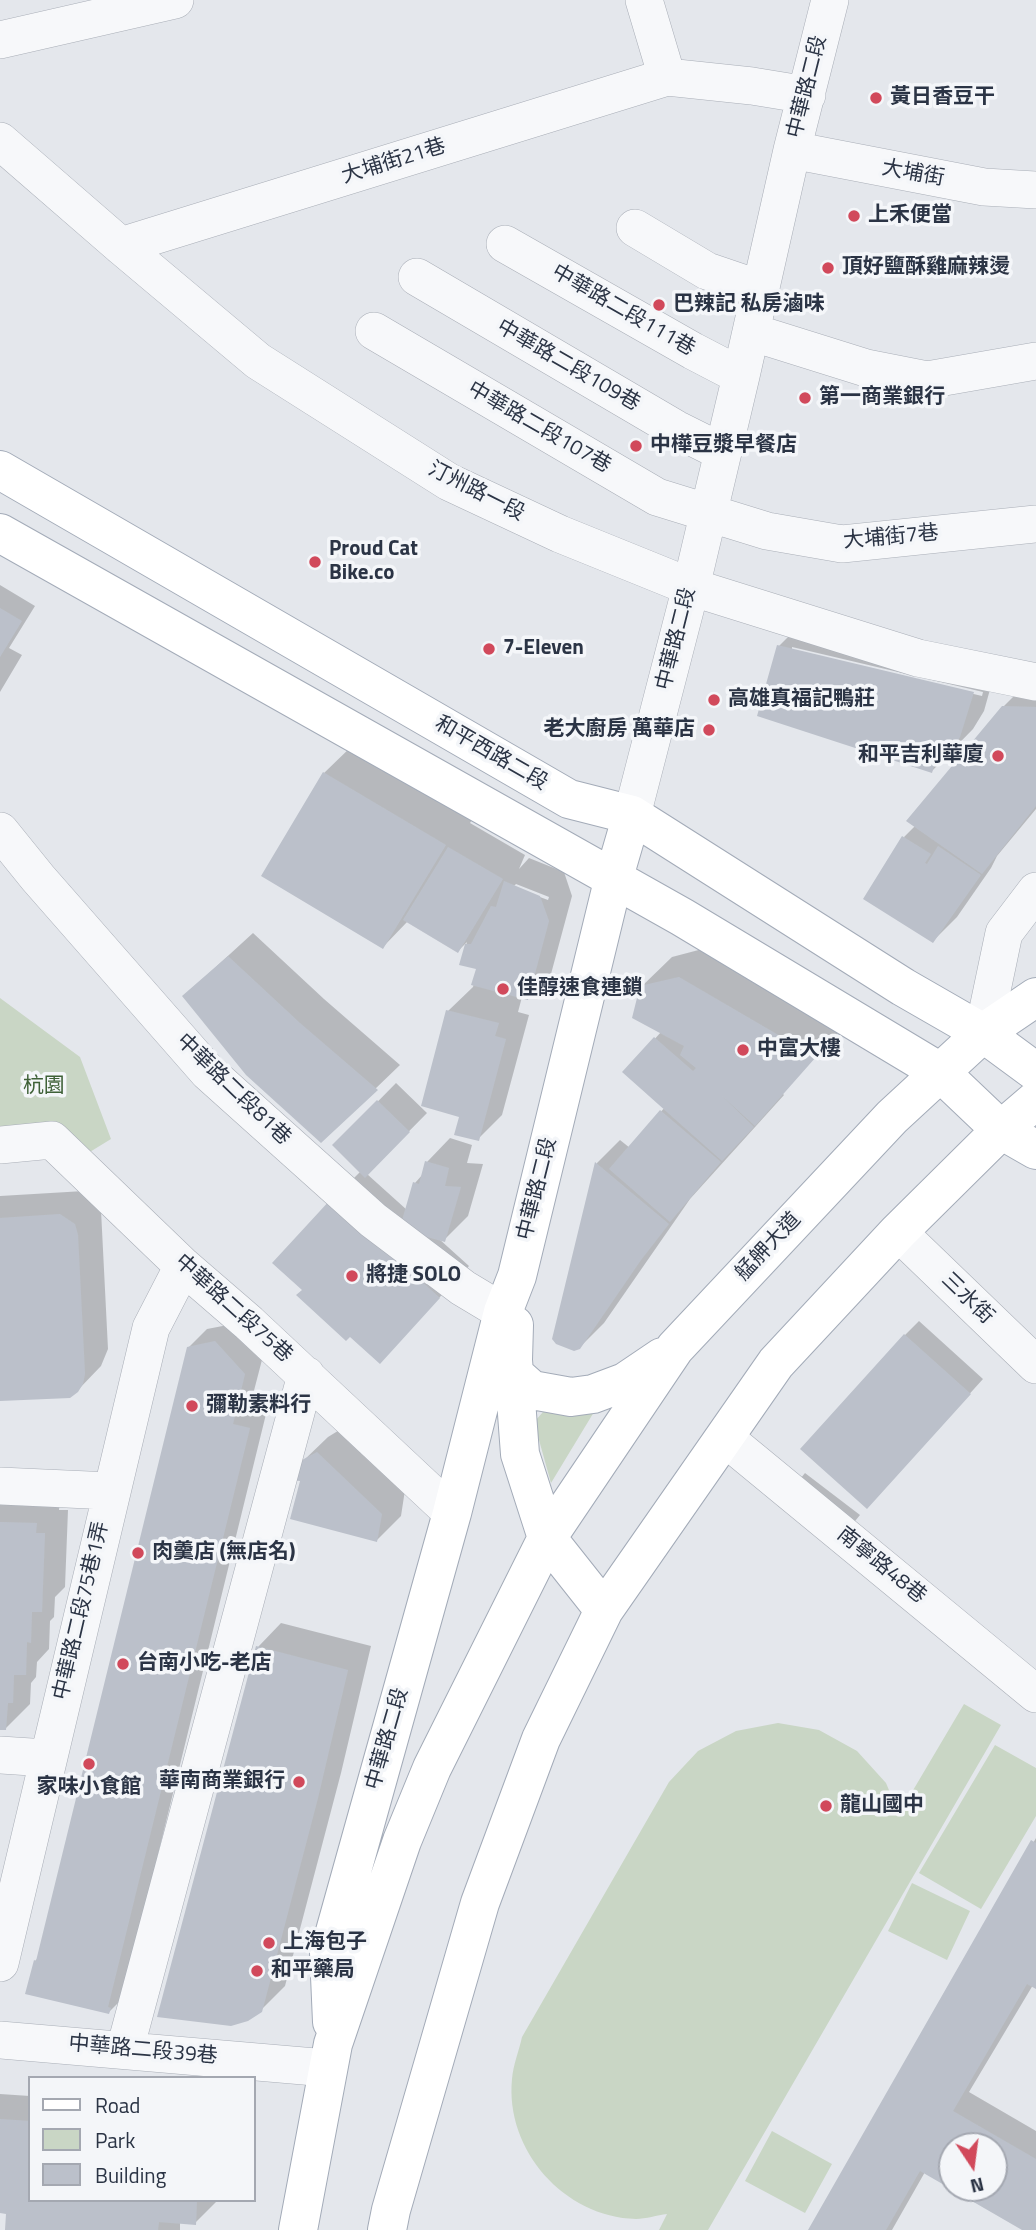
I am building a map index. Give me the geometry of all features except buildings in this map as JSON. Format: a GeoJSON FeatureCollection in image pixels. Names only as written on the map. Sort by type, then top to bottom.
{"type":"FeatureCollection","features":[{"type":"Feature","properties":{"kind":"main road","name":"和平西路二段"},"geometry":{"type":"LineString","coordinates":[[0,470],[569,799],[632,815],[903,987],[983,1033],[1036,1072]]}},
{"type":"Feature","properties":{"kind":"main road"},"geometry":{"type":"LineString","coordinates":[[0,533],[614,877],[940,1072],[1001,1130],[1036,1150]]}},
{"type":"Feature","properties":{"kind":"main road","name":"中華路二段"},"geometry":{"type":"LineString","coordinates":[[330,2056],[329,1953],[452,1513],[503,1312],[516,1276],[614,877],[632,815]]}},
{"type":"Feature","properties":{"kind":"main road","name":"艋舺大道"},"geometry":{"type":"LineString","coordinates":[[547,1538],[675,1348],[845,1165],[940,1072],[983,1033],[1036,997]]}},
{"type":"Feature","properties":{"kind":"main road"},"geometry":{"type":"LineString","coordinates":[[387,2230],[480,1903],[541,1739],[604,1610],[776,1363],[898,1232],[1001,1130],[1036,1100]]}},
{"type":"Feature","properties":{"kind":"main road","name":"中華路二段"},"geometry":{"type":"LineString","coordinates":[[516,1276],[514,1374],[520,1454],[547,1538],[604,1610]]}},
{"type":"Feature","properties":{"kind":"main road"},"geometry":{"type":"LineString","coordinates":[[514,1374],[532,1390],[547,1394],[571,1397],[593,1394],[625,1382],[675,1348]]}},
{"type":"Feature","properties":{"kind":"main road","name":"中華路二段"},"geometry":{"type":"LineString","coordinates":[[298,2230],[330,2056],[402,1841],[432,1768],[547,1538]]}},
{"type":"Feature","properties":{"kind":"street"},"geometry":{"type":"LineString","coordinates":[[0,40],[174,0]]}},
{"type":"Feature","properties":{"kind":"street"},"geometry":{"type":"LineString","coordinates":[[645,0],[667,76],[807,95]]}},
{"type":"Feature","properties":{"kind":"street","name":"中華路二段"},"geometry":{"type":"LineString","coordinates":[[632,815],[691,587],[792,150],[830,0]]}},
{"type":"Feature","properties":{"kind":"street","name":"大埔街21巷"},"geometry":{"type":"LineString","coordinates":[[121,246],[667,76]]}},
{"type":"Feature","properties":{"kind":"street","name":"汀州路一段"},"geometry":{"type":"LineString","coordinates":[[0,141],[258,361],[449,482],[560,534],[691,587],[918,658],[1036,682]]}},
{"type":"Feature","properties":{"kind":"street","name":"大埔街"},"geometry":{"type":"LineString","coordinates":[[792,150],[984,187],[1036,190]]}},
{"type":"Feature","properties":{"kind":"street"},"geometry":{"type":"LineString","coordinates":[[635,228],[708,271],[760,289]]}},
{"type":"Feature","properties":{"kind":"street","name":"中華路二段111巷"},"geometry":{"type":"LineString","coordinates":[[505,244],[741,376]]}},
{"type":"Feature","properties":{"kind":"street","name":"中華路二段109巷"},"geometry":{"type":"LineString","coordinates":[[417,277],[676,429],[722,452]]}},
{"type":"Feature","properties":{"kind":"street","name":"中華路二段107巷"},"geometry":{"type":"LineString","coordinates":[[374,331],[657,497],[708,514]]}},
{"type":"Feature","properties":{"kind":"street"},"geometry":{"type":"LineString","coordinates":[[751,332],[866,368],[927,380],[1036,362]]}},
{"type":"Feature","properties":{"kind":"street","name":"大埔街7巷"},"geometry":{"type":"LineString","coordinates":[[708,514],[767,531],[842,544],[1036,524]]}},
{"type":"Feature","properties":{"kind":"street","name":"中華路二段81巷"},"geometry":{"type":"LineString","coordinates":[[0,831],[208,1072],[373,1220],[463,1288],[503,1312]]}},
{"type":"Feature","properties":{"kind":"street"},"geometry":{"type":"LineString","coordinates":[[983,1033],[1004,933],[1036,891]]}},
{"type":"Feature","properties":{"kind":"street","name":"中華路二段75巷"},"geometry":{"type":"LineString","coordinates":[[0,1146],[52,1140],[183,1266],[306,1375],[452,1513]]}},
{"type":"Feature","properties":{"kind":"street","name":"三水街"},"geometry":{"type":"LineString","coordinates":[[898,1232],[1036,1365]]}},
{"type":"Feature","properties":{"kind":"street","name":"中華路二段75巷1弄"},"geometry":{"type":"LineString","coordinates":[[0,1964],[151,1328],[183,1266]]}},
{"type":"Feature","properties":{"kind":"street"},"geometry":{"type":"LineString","coordinates":[[125,2049],[306,1375]]}},
{"type":"Feature","properties":{"kind":"street","name":"南寧路48巷"},"geometry":{"type":"LineString","coordinates":[[725,1438],[1036,1694]]}},
{"type":"Feature","properties":{"kind":"street"},"geometry":{"type":"LineString","coordinates":[[0,1486],[111,1491]]}},
{"type":"Feature","properties":{"kind":"street"},"geometry":{"type":"LineString","coordinates":[[0,1755],[47,1758]]}},
{"type":"Feature","properties":{"kind":"street","name":"中華路二段39巷"},"geometry":{"type":"LineString","coordinates":[[0,2040],[125,2049],[330,2056]]}},
{"type":"Feature","properties":{"kind":"green space","name":"杭園"},"geometry":{"type":"Polygon","coordinates":[[[0,998],[80,1057],[111,1139],[80,1158],[0,1138],[0,998]]]}},
{"type":"Feature","properties":{"kind":"green space"},"geometry":{"type":"Polygon","coordinates":[[[543,1412],[570,1415],[594,1412],[551,1483],[534,1422],[543,1412]]]}},
{"type":"Feature","properties":{"kind":"green space"},"geometry":{"type":"Polygon","coordinates":[[[964,1704],[1001,1725],[708,2230],[659,2230],[667,2214],[636,2219],[610,2215],[585,2206],[563,2193],[544,2175],[529,2154],[518,2131],[512,2105],[515,2063],[522,2037],[669,1782],[698,1751],[736,1731],[778,1723],[819,1730],[857,1751],[886,1783],[899,1814],[964,1704]]]}},
{"type":"Feature","properties":{"kind":"green space"},"geometry":{"type":"Polygon","coordinates":[[[995,1745],[1036,1768],[1036,1816],[981,1909],[919,1873],[995,1745]]]}},
{"type":"Feature","properties":{"kind":"green space"},"geometry":{"type":"Polygon","coordinates":[[[912,1883],[970,1911],[947,1960],[888,1931],[912,1883]]]}},
{"type":"Feature","properties":{"kind":"green space"},"geometry":{"type":"Polygon","coordinates":[[[772,2131],[832,2164],[805,2213],[745,2181],[772,2131]]]}},
{"type":"Feature","properties":{"kind":"place","name":"黃日香豆干"},"geometry":{"type":"Point","coordinates":[876,98]}},
{"type":"Feature","properties":{"kind":"place","name":"上禾便當"},"geometry":{"type":"Point","coordinates":[854,216]}},
{"type":"Feature","properties":{"kind":"place","name":"頂好鹽酥雞麻辣燙"},"geometry":{"type":"Point","coordinates":[828,268]}},
{"type":"Feature","properties":{"kind":"place","name":"巴辣記 私房滷味"},"geometry":{"type":"Point","coordinates":[659,305]}},
{"type":"Feature","properties":{"kind":"place","name":"第一商業銀行"},"geometry":{"type":"Point","coordinates":[805,398]}},
{"type":"Feature","properties":{"kind":"place","name":"中樺豆漿早餐店"},"geometry":{"type":"Point","coordinates":[636,446]}},
{"type":"Feature","properties":{"kind":"place","name":"Proud Cat Bike.co"},"geometry":{"type":"Point","coordinates":[315,562]}},
{"type":"Feature","properties":{"kind":"place","name":"7-Eleven"},"geometry":{"type":"Point","coordinates":[489,649]}},
{"type":"Feature","properties":{"kind":"place","name":"高雄真福記鴨莊"},"geometry":{"type":"Point","coordinates":[714,700]}},
{"type":"Feature","properties":{"kind":"place","name":"老大廚房 萬華店"},"geometry":{"type":"Point","coordinates":[709,730]}},
{"type":"Feature","properties":{"kind":"place","name":"和平吉利華廈"},"geometry":{"type":"Point","coordinates":[998,756]}},
{"type":"Feature","properties":{"kind":"place","name":"佳醇速食連鎖"},"geometry":{"type":"Point","coordinates":[503,989]}},
{"type":"Feature","properties":{"kind":"place","name":"中富大樓"},"geometry":{"type":"Point","coordinates":[743,1050]}},
{"type":"Feature","properties":{"kind":"place","name":"將捷 SOLO"},"geometry":{"type":"Point","coordinates":[352,1276]}},
{"type":"Feature","properties":{"kind":"place","name":"彌勒素料行"},"geometry":{"type":"Point","coordinates":[192,1406]}},
{"type":"Feature","properties":{"kind":"place","name":"肉羹店 (無店名)"},"geometry":{"type":"Point","coordinates":[138,1553]}},
{"type":"Feature","properties":{"kind":"place","name":"台南小吃-老店"},"geometry":{"type":"Point","coordinates":[123,1664]}},
{"type":"Feature","properties":{"kind":"place","name":"家味小食館"},"geometry":{"type":"Point","coordinates":[89,1764]}},
{"type":"Feature","properties":{"kind":"place","name":"華南商業銀行"},"geometry":{"type":"Point","coordinates":[299,1782]}},
{"type":"Feature","properties":{"kind":"place","name":"龍山國中"},"geometry":{"type":"Point","coordinates":[826,1806]}},
{"type":"Feature","properties":{"kind":"place","name":"上海包子"},"geometry":{"type":"Point","coordinates":[269,1943]}},
{"type":"Feature","properties":{"kind":"place","name":"和平藥局"},"geometry":{"type":"Point","coordinates":[257,1971]}}]}
